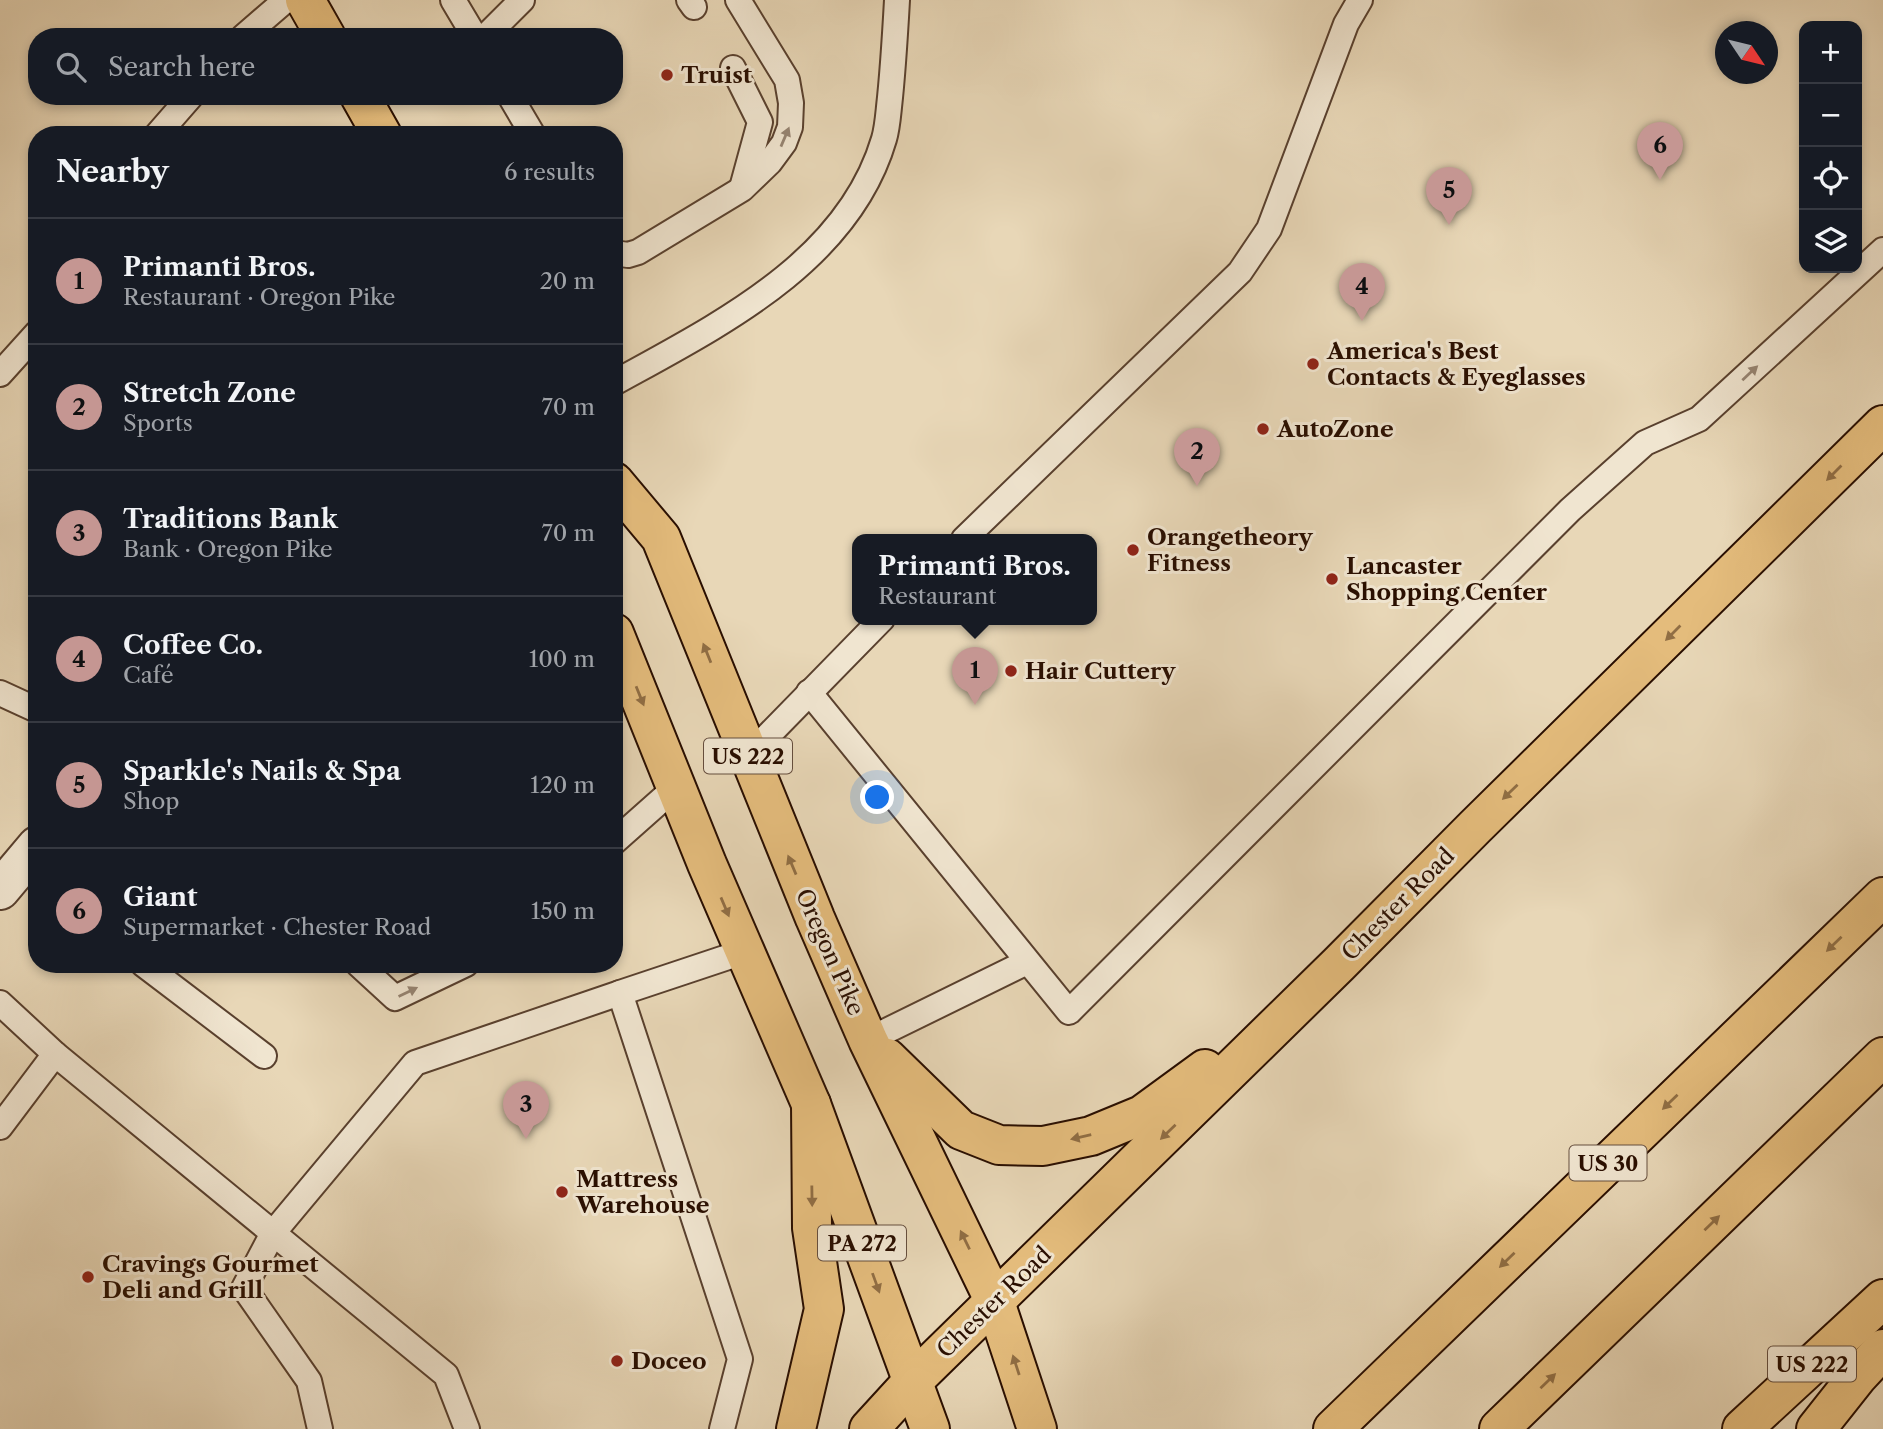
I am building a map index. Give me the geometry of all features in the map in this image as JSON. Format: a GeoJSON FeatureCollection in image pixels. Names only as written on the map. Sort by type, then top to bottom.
{"type":"FeatureCollection","features":[{"type":"Feature","properties":{"kind":"highway"},"geometry":{"type":"LineString","coordinates":[[305,0],[322,28]]}},
{"type":"Feature","properties":{"kind":"highway"},"geometry":{"type":"LineString","coordinates":[[365,105],[377,126]]}},
{"type":"Feature","properties":{"kind":"highway","name":"Chester Road"},"geometry":{"type":"LineString","coordinates":[[869,1429],[912,1382],[1883,425]]}},
{"type":"Feature","properties":{"kind":"highway","name":"Oregon Pike"},"geometry":{"type":"LineString","coordinates":[[623,493],[661,538],[794,869],[868,1040],[995,1302],[1037,1429]]}},
{"type":"Feature","properties":{"kind":"highway","name":"US 222"},"geometry":{"type":"LineString","coordinates":[[623,655],[743,952],[811,1104],[812,1228],[824,1309],[796,1429]]}},
{"type":"Feature","properties":{"kind":"highway","name":"US 30"},"geometry":{"type":"LineString","coordinates":[[1333,1429],[1883,897]]}},
{"type":"Feature","properties":{"kind":"highway"},"geometry":{"type":"LineString","coordinates":[[868,1040],[961,1130],[999,1145],[1043,1146],[1091,1136],[1142,1115],[1249,1038],[1339,964]]}},
{"type":"Feature","properties":{"kind":"highway"},"geometry":{"type":"LineString","coordinates":[[1499,1429],[1883,1057]]}},
{"type":"Feature","properties":{"kind":"highway","name":"PA 272"},"geometry":{"type":"LineString","coordinates":[[811,1104],[930,1429]]}},
{"type":"Feature","properties":{"kind":"highway","name":"US 222"},"geometry":{"type":"LineString","coordinates":[[1742,1429],[1883,1299]]}},
{"type":"Feature","properties":{"kind":"highway"},"geometry":{"type":"LineString","coordinates":[[1816,1429],[1883,1349]]}},
{"type":"Feature","properties":{"kind":"street"},"geometry":{"type":"LineString","coordinates":[[0,890],[28,857]]}},
{"type":"Feature","properties":{"kind":"lane"},"geometry":{"type":"LineString","coordinates":[[253,28],[286,0]]}},
{"type":"Feature","properties":{"kind":"lane"},"geometry":{"type":"LineString","coordinates":[[453,0],[470,28]]}},
{"type":"Feature","properties":{"kind":"lane"},"geometry":{"type":"LineString","coordinates":[[494,28],[522,0]]}},
{"type":"Feature","properties":{"kind":"lane"},"geometry":{"type":"LineString","coordinates":[[623,254],[638,252],[742,188],[770,162],[784,143],[790,127],[787,80],[738,0]]}},
{"type":"Feature","properties":{"kind":"lane"},"geometry":{"type":"LineString","coordinates":[[623,378],[736,314],[797,268],[838,226],[870,180],[885,136],[897,0]]}},
{"type":"Feature","properties":{"kind":"lane"},"geometry":{"type":"LineString","coordinates":[[969,534],[1240,272],[1269,229],[1346,24],[1360,0]]}},
{"type":"Feature","properties":{"kind":"lane"},"geometry":{"type":"LineString","coordinates":[[733,68],[760,122],[742,188]]}},
{"type":"Feature","properties":{"kind":"lane"},"geometry":{"type":"LineString","coordinates":[[165,126],[183,105]]}},
{"type":"Feature","properties":{"kind":"lane"},"geometry":{"type":"LineString","coordinates":[[515,105],[528,126]]}},
{"type":"Feature","properties":{"kind":"lane"},"geometry":{"type":"LineString","coordinates":[[809,692],[1069,1013],[1570,510],[1645,443],[1699,419],[1883,250]]}},
{"type":"Feature","properties":{"kind":"lane"},"geometry":{"type":"LineString","coordinates":[[0,374],[28,343]]}},
{"type":"Feature","properties":{"kind":"lane"},"geometry":{"type":"LineString","coordinates":[[748,756],[876,625]]}},
{"type":"Feature","properties":{"kind":"lane"},"geometry":{"type":"LineString","coordinates":[[0,693],[28,706]]}},
{"type":"Feature","properties":{"kind":"lane"},"geometry":{"type":"LineString","coordinates":[[623,834],[676,787]]}},
{"type":"Feature","properties":{"kind":"lane"},"geometry":{"type":"LineString","coordinates":[[320,1429],[309,1381],[244,1288],[272,1233],[415,1063],[743,952]]}},
{"type":"Feature","properties":{"kind":"lane"},"geometry":{"type":"LineString","coordinates":[[868,1040],[1027,962]]}},
{"type":"Feature","properties":{"kind":"lane"},"geometry":{"type":"LineString","coordinates":[[155,973],[264,1056]]}},
{"type":"Feature","properties":{"kind":"lane"},"geometry":{"type":"LineString","coordinates":[[368,973],[395,999],[448,973]]}},
{"type":"Feature","properties":{"kind":"lane"},"geometry":{"type":"LineString","coordinates":[[620,992],[740,1359],[722,1429]]}},
{"type":"Feature","properties":{"kind":"lane"},"geometry":{"type":"LineString","coordinates":[[0,1003],[55,1054],[446,1375],[467,1429]]}},
{"type":"Feature","properties":{"kind":"lane"},"geometry":{"type":"LineString","coordinates":[[0,1127],[55,1054]]}},
{"type":"Feature","properties":{"kind":"place","name":"Truist"},"geometry":{"type":"Point","coordinates":[667,75]}},
{"type":"Feature","properties":{"kind":"place","name":"Giant"},"geometry":{"type":"Point","coordinates":[1660,180]}},
{"type":"Feature","properties":{"kind":"place","name":"Sparkle's Nails & Spa"},"geometry":{"type":"Point","coordinates":[1449,225]}},
{"type":"Feature","properties":{"kind":"place","name":"Coffee Co."},"geometry":{"type":"Point","coordinates":[1362,321]}},
{"type":"Feature","properties":{"kind":"place","name":"America's Best Contacts & Eyeglasses"},"geometry":{"type":"Point","coordinates":[1313,364]}},
{"type":"Feature","properties":{"kind":"place","name":"AutoZone"},"geometry":{"type":"Point","coordinates":[1263,429]}},
{"type":"Feature","properties":{"kind":"place","name":"Stretch Zone"},"geometry":{"type":"Point","coordinates":[1197,486]}},
{"type":"Feature","properties":{"kind":"place","name":"Orangetheory Fitness"},"geometry":{"type":"Point","coordinates":[1133,550]}},
{"type":"Feature","properties":{"kind":"place","name":"Lancaster Shopping Center"},"geometry":{"type":"Point","coordinates":[1332,579]}},
{"type":"Feature","properties":{"kind":"place","name":"Hair Cuttery"},"geometry":{"type":"Point","coordinates":[1011,671]}},
{"type":"Feature","properties":{"kind":"place","name":"Primanti Bros."},"geometry":{"type":"Point","coordinates":[975,705]}},
{"type":"Feature","properties":{"kind":"place","name":"Traditions Bank"},"geometry":{"type":"Point","coordinates":[526,1139]}},
{"type":"Feature","properties":{"kind":"place","name":"Mattress Warehouse"},"geometry":{"type":"Point","coordinates":[562,1192]}},
{"type":"Feature","properties":{"kind":"place","name":"Cravings Gourmet Deli and Grill"},"geometry":{"type":"Point","coordinates":[88,1277]}},
{"type":"Feature","properties":{"kind":"place","name":"Doceo"},"geometry":{"type":"Point","coordinates":[617,1361]}}]}
